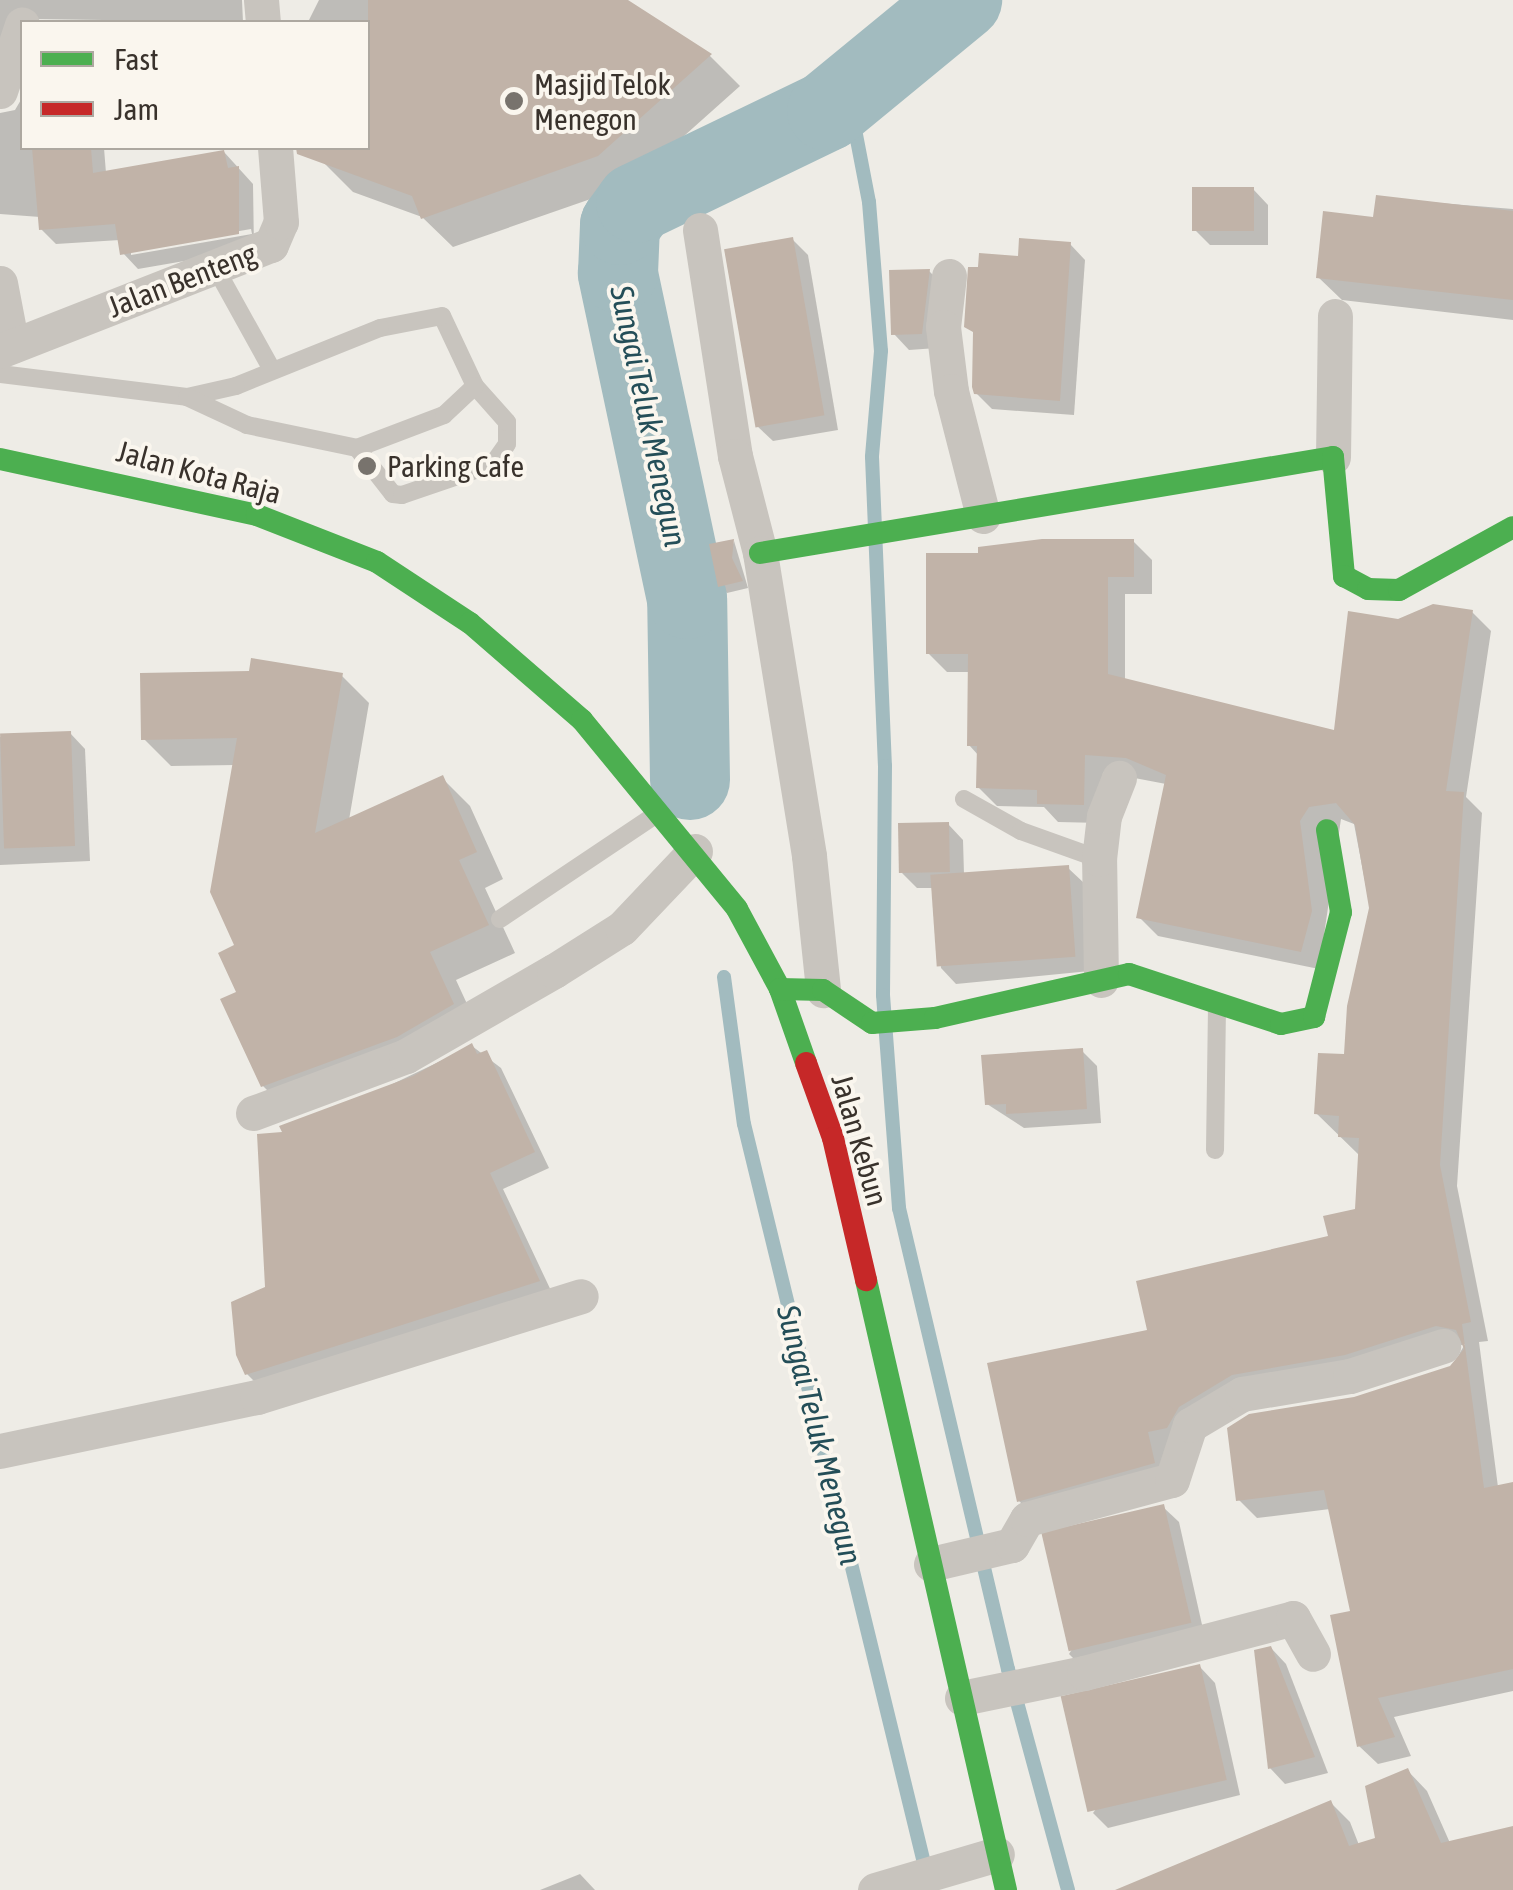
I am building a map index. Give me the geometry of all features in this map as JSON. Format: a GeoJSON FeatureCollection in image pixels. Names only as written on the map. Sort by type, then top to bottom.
{"type":"FeatureCollection","features":[{"type":"Feature","properties":{"kind":"main road"},"geometry":{"type":"LineString","coordinates":[[760,554],[851,532],[983,516],[1333,457],[1344,576],[1368,589],[1399,590],[1513,527]]}},
{"type":"Feature","properties":{"kind":"main road","name":"Jalan Kota Raja"},"geometry":{"type":"LineString","coordinates":[[0,459],[256,515],[377,562]]}},
{"type":"Feature","properties":{"kind":"main road","name":"Jalan Kebun"},"geometry":{"type":"LineString","coordinates":[[377,562],[470,623],[582,720],[695,851],[780,988],[833,1138],[931,1564],[978,1694],[1006,1890]]}},
{"type":"Feature","properties":{"kind":"main road"},"geometry":{"type":"LineString","coordinates":[[780,988],[823,990],[872,1023],[900,1021],[1128,974],[1217,1008],[1281,1024],[1314,1017],[1340,912],[1327,830]]}},
{"type":"Feature","properties":{"kind":"street"},"geometry":{"type":"LineString","coordinates":[[0,91],[20,33]]}},
{"type":"Feature","properties":{"kind":"street","name":"Jalan Benteng"},"geometry":{"type":"LineString","coordinates":[[4,357],[271,245],[281,222],[274,150]]}},
{"type":"Feature","properties":{"kind":"street"},"geometry":{"type":"LineString","coordinates":[[700,230],[735,456],[760,554],[809,856],[823,990]]}},
{"type":"Feature","properties":{"kind":"street"},"geometry":{"type":"LineString","coordinates":[[949,276],[943,327],[951,391],[983,516]]}},
{"type":"Feature","properties":{"kind":"street"},"geometry":{"type":"LineString","coordinates":[[0,283],[4,357]]}},
{"type":"Feature","properties":{"kind":"street"},"geometry":{"type":"LineString","coordinates":[[1333,457],[1335,316]]}},
{"type":"Feature","properties":{"kind":"street"},"geometry":{"type":"LineString","coordinates":[[1101,980],[1098,859],[1104,816],[1119,778]]}},
{"type":"Feature","properties":{"kind":"street"},"geometry":{"type":"LineString","coordinates":[[253,1113],[406,1056],[554,971],[622,928],[695,851]]}},
{"type":"Feature","properties":{"kind":"street"},"geometry":{"type":"LineString","coordinates":[[0,1450],[256,1397],[581,1296]]}},
{"type":"Feature","properties":{"kind":"street"},"geometry":{"type":"LineString","coordinates":[[931,1564],[1012,1545],[1028,1519],[1172,1480],[1190,1424],[1242,1394],[1350,1376],[1443,1346]]}},
{"type":"Feature","properties":{"kind":"street"},"geometry":{"type":"LineString","coordinates":[[978,1694],[1030,1680],[1084,1674],[1292,1618],[1313,1654]]}},
{"type":"Feature","properties":{"kind":"street"},"geometry":{"type":"LineString","coordinates":[[903,1879],[998,1854]]}},
{"type":"Feature","properties":{"kind":"lane"},"geometry":{"type":"LineString","coordinates":[[215,266],[272,370]]}},
{"type":"Feature","properties":{"kind":"lane"},"geometry":{"type":"LineString","coordinates":[[187,397],[436,314],[474,386],[507,422],[507,444],[493,464],[393,494],[357,448]]}},
{"type":"Feature","properties":{"kind":"lane"},"geometry":{"type":"LineString","coordinates":[[4,357],[187,397],[247,424],[357,448],[444,415],[474,386]]}},
{"type":"Feature","properties":{"kind":"lane"},"geometry":{"type":"LineString","coordinates":[[964,799],[1022,831],[1098,859]]}},
{"type":"Feature","properties":{"kind":"lane"},"geometry":{"type":"LineString","coordinates":[[500,918],[659,813]]}},
{"type":"Feature","properties":{"kind":"lane"},"geometry":{"type":"LineString","coordinates":[[1215,1150],[1217,1008]]}},
{"type":"Feature","properties":{"kind":"building","name":"Masjid Telok Menegon"},"geometry":{"type":"Polygon","coordinates":[[[368,0],[628,0],[712,54],[598,156],[421,219],[412,196],[297,154],[296,150],[370,150],[368,0]]]}},
{"type":"Feature","properties":{"kind":"building"},"geometry":{"type":"Polygon","coordinates":[[[32,150],[91,150],[93,173],[224,150],[228,168],[239,166],[239,234],[120,255],[115,224],[39,230],[32,150]]]}},
{"type":"Feature","properties":{"kind":"building"},"geometry":{"type":"Polygon","coordinates":[[[1192,187],[1254,187],[1254,231],[1192,231],[1192,187]]]}},
{"type":"Feature","properties":{"kind":"building"},"geometry":{"type":"Polygon","coordinates":[[[1376,195],[1513,211],[1513,300],[1316,278],[1323,211],[1373,217],[1376,195]]]}},
{"type":"Feature","properties":{"kind":"building"},"geometry":{"type":"Polygon","coordinates":[[[793,237],[824,415],[755,427],[724,249],[793,237]]]}},
{"type":"Feature","properties":{"kind":"building"},"geometry":{"type":"Polygon","coordinates":[[[1019,238],[1071,242],[1060,401],[974,394],[972,387],[973,332],[964,327],[968,267],[978,267],[979,253],[1018,256],[1019,238]]]}},
{"type":"Feature","properties":{"kind":"building"},"geometry":{"type":"Polygon","coordinates":[[[930,269],[922,334],[891,335],[889,270],[930,269]]]}},
{"type":"Feature","properties":{"kind":"building"},"geometry":{"type":"Polygon","coordinates":[[[734,539],[732,558],[743,581],[718,587],[709,544],[734,539]]]}},
{"type":"Feature","properties":{"kind":"building"},"geometry":{"type":"Polygon","coordinates":[[[1042,539],[1134,539],[1134,577],[1108,577],[1108,674],[1334,730],[1348,611],[1398,619],[1433,604],[1473,610],[1446,791],[1464,792],[1440,1165],[1471,1322],[1462,1324],[1484,1488],[1513,1482],[1513,1669],[1378,1698],[1395,1737],[1357,1747],[1330,1615],[1350,1611],[1324,1490],[1236,1501],[1227,1428],[1249,1414],[1354,1397],[1450,1366],[1464,1349],[1456,1330],[1436,1326],[1345,1355],[1232,1375],[1179,1407],[1167,1428],[1148,1432],[1155,1463],[1017,1502],[987,1363],[1147,1330],[1136,1281],[1328,1236],[1323,1216],[1355,1209],[1359,1138],[1338,1137],[1339,1116],[1314,1114],[1318,1053],[1344,1054],[1347,1006],[1369,908],[1355,825],[1336,803],[1309,807],[1300,821],[1312,911],[1301,952],[1136,918],[1166,775],[1126,758],[1085,755],[1084,805],[1037,804],[1037,790],[976,788],[977,746],[967,746],[968,654],[926,654],[926,553],[978,553],[978,547],[1042,539]]]}},
{"type":"Feature","properties":{"kind":"building"},"geometry":{"type":"Polygon","coordinates":[[[251,658],[343,673],[315,833],[443,775],[477,852],[459,860],[489,925],[430,952],[454,1004],[397,1037],[261,1087],[220,999],[236,992],[218,953],[234,945],[210,892],[237,738],[141,740],[140,673],[249,671],[251,658]]]}},
{"type":"Feature","properties":{"kind":"building"},"geometry":{"type":"Polygon","coordinates":[[[71,731],[75,846],[4,848],[0,733],[71,731]]]}},
{"type":"Feature","properties":{"kind":"building"},"geometry":{"type":"Polygon","coordinates":[[[949,822],[950,872],[899,873],[898,823],[949,822]]]}},
{"type":"Feature","properties":{"kind":"building"},"geometry":{"type":"Polygon","coordinates":[[[1069,865],[1075,957],[937,966],[930,875],[1069,865]]]}},
{"type":"Feature","properties":{"kind":"building"},"geometry":{"type":"Polygon","coordinates":[[[472,1043],[477,1054],[487,1050],[535,1152],[490,1173],[540,1281],[245,1375],[236,1355],[231,1302],[265,1287],[257,1134],[282,1132],[279,1126],[413,1076],[472,1043]]]}},
{"type":"Feature","properties":{"kind":"building"},"geometry":{"type":"Polygon","coordinates":[[[1083,1048],[1087,1109],[1006,1114],[1006,1104],[985,1105],[981,1055],[1083,1048]]]}},
{"type":"Feature","properties":{"kind":"building"},"geometry":{"type":"Polygon","coordinates":[[[1164,1504],[1191,1623],[1069,1651],[1041,1532],[1164,1504]]]}},
{"type":"Feature","properties":{"kind":"building"},"geometry":{"type":"Polygon","coordinates":[[[1271,1646],[1315,1757],[1268,1769],[1254,1650],[1271,1646]]]}},
{"type":"Feature","properties":{"kind":"building"},"geometry":{"type":"Polygon","coordinates":[[[1200,1664],[1227,1780],[1087,1812],[1061,1696],[1200,1664]]]}},
{"type":"Feature","properties":{"kind":"building"},"geometry":{"type":"Polygon","coordinates":[[[1408,1768],[1441,1843],[1513,1826],[1513,1890],[1115,1890],[1331,1800],[1349,1846],[1375,1838],[1365,1786],[1408,1768]]]}},
{"type":"Feature","properties":{"kind":"waterway","name":"Sungai Teluk Menegun"},"geometry":{"type":"LineString","coordinates":[[690,780],[687,599],[618,273],[620,225],[636,203],[827,111],[962,0]]}},
{"type":"Feature","properties":{"kind":"waterway"},"geometry":{"type":"LineString","coordinates":[[848,93],[869,202],[881,351],[872,457],[885,766],[883,995],[899,1208],[1008,1669],[1068,1890]]}},
{"type":"Feature","properties":{"kind":"waterway","name":"Sungai Teluk Menegun"},"geometry":{"type":"LineString","coordinates":[[724,977],[744,1124],[927,1875]]}},
{"type":"Feature","properties":{"kind":"traffic: fast"},"geometry":{"type":"LineString","coordinates":[[760,553],[1333,457],[1344,576],[1368,589],[1399,590],[1513,527]]}},
{"type":"Feature","properties":{"kind":"traffic: fast"},"geometry":{"type":"LineString","coordinates":[[0,459],[257,515],[377,562],[470,623],[582,720],[737,909],[780,989],[806,1063]]}},
{"type":"Feature","properties":{"kind":"traffic: fast"},"geometry":{"type":"LineString","coordinates":[[780,989],[823,990],[872,1023],[935,1018],[1129,974],[1281,1024],[1314,1017],[1341,912],[1327,830]]}},
{"type":"Feature","properties":{"kind":"traffic: fast"},"geometry":{"type":"LineString","coordinates":[[866,1280],[1006,1890]]}},
{"type":"Feature","properties":{"kind":"traffic: jam"},"geometry":{"type":"LineString","coordinates":[[806,1063],[833,1138],[866,1280]]}},
{"type":"Feature","properties":{"kind":"place","name":"Masjid Telok Menegon"},"geometry":{"type":"Point","coordinates":[514,101]}},
{"type":"Feature","properties":{"kind":"place","name":"Parking Cafe"},"geometry":{"type":"Point","coordinates":[367,466]}}]}
